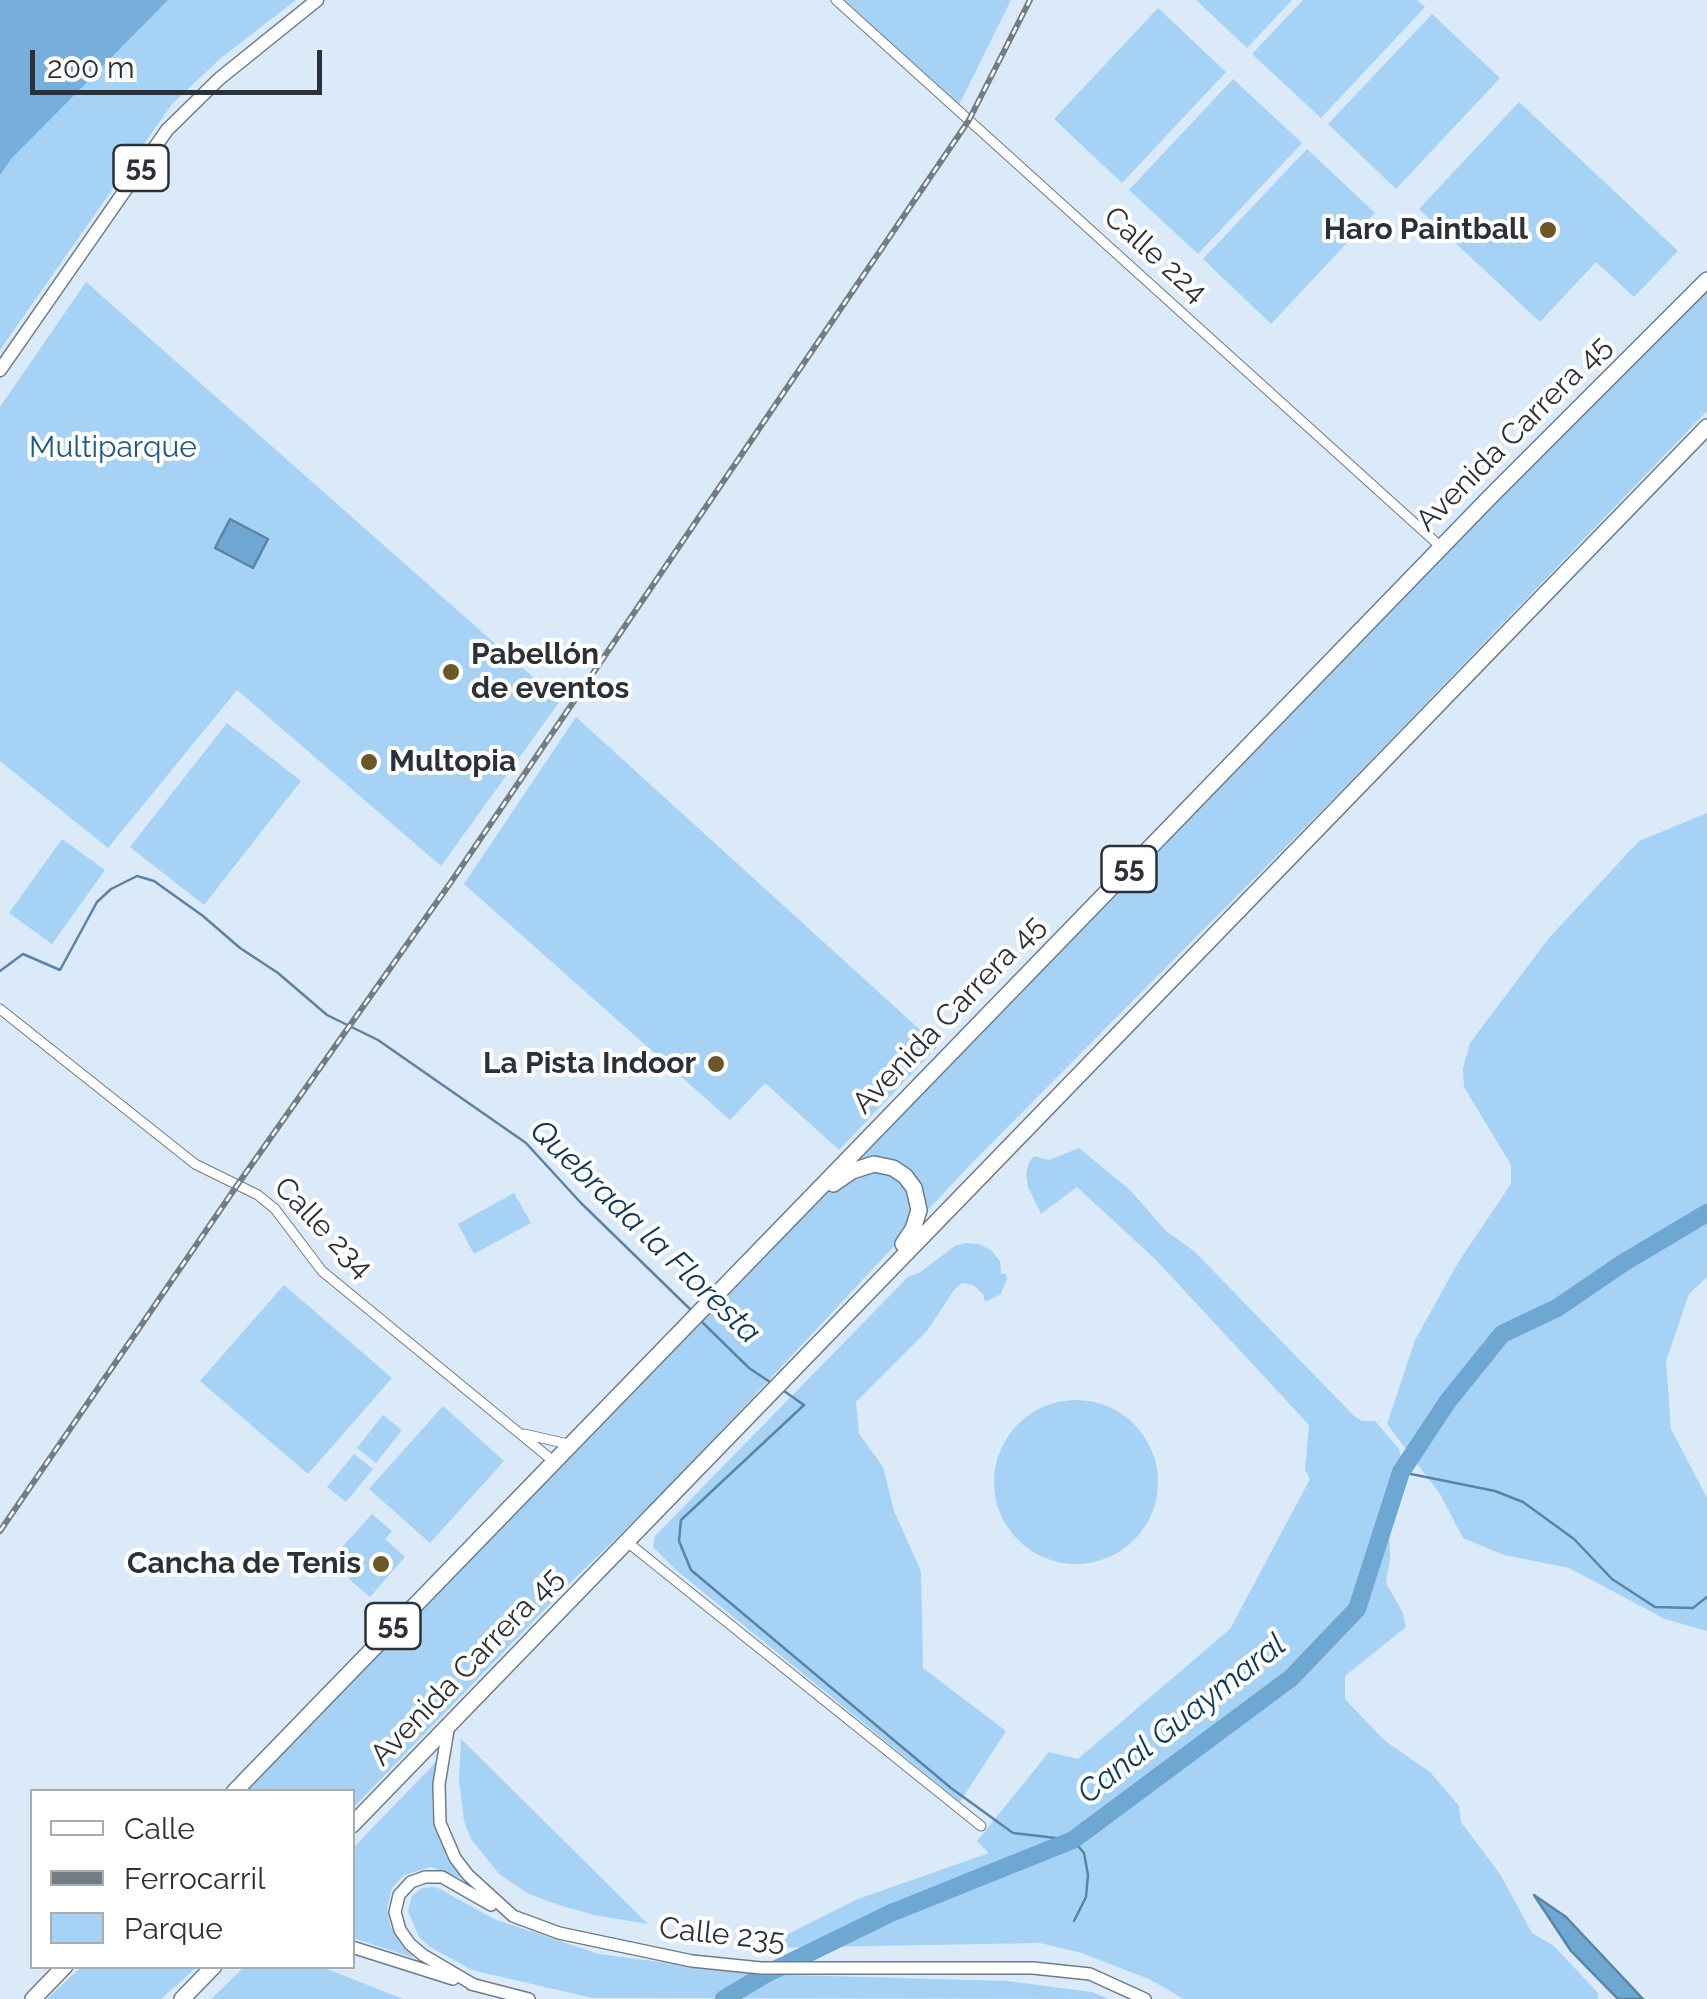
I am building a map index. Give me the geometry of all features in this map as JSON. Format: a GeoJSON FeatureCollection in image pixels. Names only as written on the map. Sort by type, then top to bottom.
{"type":"FeatureCollection","features":[{"type":"Feature","properties":{"kind":"highway","name":"Avenida Carrera 45"},"geometry":{"type":"LineString","coordinates":[[237,1789],[1441,547],[1707,280]]}},
{"type":"Feature","properties":{"kind":"highway","name":"Avenida Carrera 45"},"geometry":{"type":"LineString","coordinates":[[355,1822],[1707,427]]}},
{"type":"Feature","properties":{"kind":"highway"},"geometry":{"type":"LineString","coordinates":[[783,1226],[834,1183],[864,1166],[883,1164],[905,1176],[916,1194],[918,1218],[906,1240],[853,1306]]}},
{"type":"Feature","properties":{"kind":"highway"},"geometry":{"type":"LineString","coordinates":[[34,1999],[64,1969]]}},
{"type":"Feature","properties":{"kind":"highway"},"geometry":{"type":"LineString","coordinates":[[48,1999],[65,1969]]}},
{"type":"Feature","properties":{"kind":"highway"},"geometry":{"type":"LineString","coordinates":[[182,1999],[211,1969]]}},
{"type":"Feature","properties":{"kind":"main road","name":"55"},"geometry":{"type":"LineString","coordinates":[[0,370],[166,130],[219,79],[318,0]]}},
{"type":"Feature","properties":{"kind":"main road","name":"Calle 235"},"geometry":{"type":"LineString","coordinates":[[450,1724],[439,1784],[440,1823],[455,1858],[468,1875],[513,1916],[559,1933],[654,1954],[761,1968],[1033,1968],[1090,1974],[1145,1999]]}},
{"type":"Feature","properties":{"kind":"main road"},"geometry":{"type":"LineString","coordinates":[[474,1985],[410,1944],[400,1930],[395,1912],[398,1895],[411,1882],[442,1877],[513,1916]]}},
{"type":"Feature","properties":{"kind":"main road"},"geometry":{"type":"LineString","coordinates":[[355,1948],[528,1999]]}},
{"type":"Feature","properties":{"kind":"street","name":"Calle 224"},"geometry":{"type":"LineString","coordinates":[[836,0],[1441,547]]}},
{"type":"Feature","properties":{"kind":"street","name":"Calle 234"},"geometry":{"type":"LineString","coordinates":[[0,1010],[195,1164],[258,1195],[275,1209],[322,1271],[552,1460]]}},
{"type":"Feature","properties":{"kind":"street"},"geometry":{"type":"LineString","coordinates":[[522,1434],[568,1444]]}},
{"type":"Feature","properties":{"kind":"street"},"geometry":{"type":"LineString","coordinates":[[626,1541],[981,1826]]}},
{"type":"Feature","properties":{"kind":"green space"},"geometry":{"type":"Polygon","coordinates":[[[0,0],[296,0],[221,58],[172,104],[0,350],[0,0]]]}},
{"type":"Feature","properties":{"kind":"green space"},"geometry":{"type":"Polygon","coordinates":[[[840,0],[1011,0],[958,107],[840,0]]]}},
{"type":"Feature","properties":{"kind":"green space"},"geometry":{"type":"Polygon","coordinates":[[[1196,0],[1292,0],[1247,48],[1196,0]]]}},
{"type":"Feature","properties":{"kind":"green space"},"geometry":{"type":"Polygon","coordinates":[[[1303,0],[1417,0],[1425,7],[1321,118],[1252,54],[1303,0]]]}},
{"type":"Feature","properties":{"kind":"green space"},"geometry":{"type":"Polygon","coordinates":[[[1158,8],[1226,72],[1122,183],[1054,119],[1158,8]]]}},
{"type":"Feature","properties":{"kind":"green space"},"geometry":{"type":"Polygon","coordinates":[[[1432,14],[1500,78],[1396,189],[1328,124],[1432,14]]]}},
{"type":"Feature","properties":{"kind":"green space"},"geometry":{"type":"Polygon","coordinates":[[[1233,79],[1302,143],[1198,254],[1129,190],[1233,79]]]}},
{"type":"Feature","properties":{"kind":"green space","name":"Haro Paintball"},"geometry":{"type":"Polygon","coordinates":[[[1519,102],[1678,251],[1634,297],[1596,262],[1540,322],[1419,209],[1519,102]]]}},
{"type":"Feature","properties":{"kind":"green space"},"geometry":{"type":"Polygon","coordinates":[[[1307,149],[1375,213],[1271,324],[1203,259],[1307,149]]]}},
{"type":"Feature","properties":{"kind":"green space","name":"Multiparque"},"geometry":{"type":"Polygon","coordinates":[[[86,282],[560,701],[441,866],[237,690],[108,848],[0,761],[0,407],[86,282]]]}},
{"type":"Feature","properties":{"kind":"green space"},"geometry":{"type":"Polygon","coordinates":[[[1707,289],[1707,411],[1351,781],[969,1166],[669,1487],[570,1583],[355,1806],[355,1789],[246,1789],[1456,542],[1707,289]]]}},
{"type":"Feature","properties":{"kind":"green space"},"geometry":{"type":"Polygon","coordinates":[[[576,717],[938,1046],[839,1150],[765,1083],[730,1120],[464,884],[576,717]]]}},
{"type":"Feature","properties":{"kind":"green space"},"geometry":{"type":"Polygon","coordinates":[[[227,723],[301,781],[204,905],[130,847],[227,723]]]}},
{"type":"Feature","properties":{"kind":"green space"},"geometry":{"type":"Polygon","coordinates":[[[1707,813],[1707,1277],[1689,1294],[1666,1361],[1671,1429],[1707,1498],[1707,1631],[1665,1619],[1569,1568],[1504,1555],[1463,1538],[1440,1494],[1387,1424],[1415,1340],[1459,1261],[1511,1184],[1511,1165],[1464,1087],[1463,1068],[1470,1043],[1549,938],[1639,841],[1707,813]]]}},
{"type":"Feature","properties":{"kind":"green space"},"geometry":{"type":"Polygon","coordinates":[[[62,839],[105,870],[52,944],[9,913],[62,839]]]}},
{"type":"Feature","properties":{"kind":"green space"},"geometry":{"type":"Polygon","coordinates":[[[1079,1148],[1129,1189],[1166,1231],[1194,1251],[1354,1416],[1362,1421],[1375,1421],[1399,1449],[1405,1475],[1389,1526],[1386,1583],[1406,1627],[1345,1676],[1345,1699],[1385,1741],[1430,1772],[1459,1806],[1461,1822],[1500,1874],[1532,1933],[1554,1946],[1598,1993],[1598,1999],[1184,1999],[1151,1980],[1082,1953],[1040,1943],[760,1948],[858,1899],[989,1853],[977,1841],[1049,1752],[1078,1759],[1230,1629],[1310,1479],[1305,1470],[1309,1425],[1156,1260],[1077,1187],[1041,1214],[1028,1187],[1029,1162],[1034,1156],[1049,1160],[1079,1148]]]}},
{"type":"Feature","properties":{"kind":"green space"},"geometry":{"type":"Polygon","coordinates":[[[514,1193],[531,1223],[474,1254],[458,1224],[514,1193]]]}},
{"type":"Feature","properties":{"kind":"green space"},"geometry":{"type":"Polygon","coordinates":[[[965,1243],[991,1250],[1000,1261],[1001,1274],[1006,1274],[1007,1279],[1001,1294],[985,1302],[973,1285],[962,1283],[927,1331],[856,1402],[859,1434],[883,1467],[894,1511],[921,1571],[923,1668],[1006,1731],[960,1802],[653,1547],[655,1536],[908,1277],[965,1243]]]}},
{"type":"Feature","properties":{"kind":"green space"},"geometry":{"type":"Polygon","coordinates":[[[284,1285],[392,1378],[308,1474],[200,1381],[284,1285]]]}},
{"type":"Feature","properties":{"kind":"green space"},"geometry":{"type":"Polygon","coordinates":[[[1076,1400],[1107,1406],[1134,1424],[1152,1451],[1158,1482],[1152,1513],[1134,1540],[1107,1558],[1076,1564],[1045,1558],[1018,1540],[1000,1513],[994,1482],[1000,1451],[1018,1424],[1045,1406],[1076,1400]]]}},
{"type":"Feature","properties":{"kind":"green space"},"geometry":{"type":"Polygon","coordinates":[[[443,1406],[504,1461],[430,1543],[369,1489],[443,1406]]]}},
{"type":"Feature","properties":{"kind":"green space"},"geometry":{"type":"Polygon","coordinates":[[[383,1415],[402,1430],[376,1463],[357,1448],[383,1415]]]}},
{"type":"Feature","properties":{"kind":"green space"},"geometry":{"type":"Polygon","coordinates":[[[354,1454],[373,1469],[346,1502],[327,1487],[354,1454]]]}},
{"type":"Feature","properties":{"kind":"green space"},"geometry":{"type":"Polygon","coordinates":[[[372,1514],[392,1531],[385,1539],[405,1557],[370,1597],[349,1579],[356,1571],[336,1554],[372,1514]]]}},
{"type":"Feature","properties":{"kind":"green space"},"geometry":{"type":"Polygon","coordinates":[[[461,1739],[648,1924],[559,1905],[529,1894],[499,1874],[471,1839],[464,1821],[459,1780],[461,1739]]]}},
{"type":"Feature","properties":{"kind":"green space"},"geometry":{"type":"Polygon","coordinates":[[[437,1761],[433,1822],[448,1860],[463,1879],[431,1867],[404,1875],[392,1888],[387,1908],[391,1928],[414,1958],[355,1939],[355,1846],[437,1761]]]}},
{"type":"Feature","properties":{"kind":"green space"},"geometry":{"type":"Polygon","coordinates":[[[436,1887],[494,1919],[599,1954],[753,1974],[1007,1981],[1092,1992],[1108,1999],[592,1998],[472,1970],[430,1947],[419,1937],[408,1911],[412,1896],[422,1888],[436,1887]]]}},
{"type":"Feature","properties":{"kind":"green space"},"geometry":{"type":"Polygon","coordinates":[[[78,1969],[195,1969],[161,1999],[47,1999],[78,1969]]]}},
{"type":"Feature","properties":{"kind":"green space"},"geometry":{"type":"Polygon","coordinates":[[[242,1969],[327,1969],[403,1999],[211,1999],[242,1969]]]}},
{"type":"Feature","properties":{"kind":"shaded area"},"geometry":{"type":"Polygon","coordinates":[[[0,0],[168,0],[11,159],[0,175],[0,0]]]}},
{"type":"Feature","properties":{"kind":"shaded area"},"geometry":{"type":"Polygon","coordinates":[[[230,519],[268,539],[253,568],[215,548],[230,519]]]}},
{"type":"Feature","properties":{"kind":"shaded area"},"geometry":{"type":"Polygon","coordinates":[[[1534,1895],[1566,1917],[1643,1999],[1618,1999],[1571,1951],[1534,1895]]]}},
{"type":"Feature","properties":{"kind":"waterway","name":"Quebrada la Floresta"},"geometry":{"type":"LineString","coordinates":[[0,971],[23,954],[60,970],[97,902],[111,889],[137,876],[154,881],[278,973],[327,1015],[378,1040],[526,1143],[581,1203],[692,1311]]}},
{"type":"Feature","properties":{"kind":"waterway","name":"Canal Guaymaral"},"geometry":{"type":"LineString","coordinates":[[724,1999],[764,1975],[891,1913],[1073,1840],[1291,1678],[1357,1609],[1401,1472],[1448,1401],[1502,1334],[1557,1308],[1707,1213]]}},
{"type":"Feature","properties":{"kind":"waterway","name":"Quebrada la Floresta"},"geometry":{"type":"LineString","coordinates":[[700,1320],[749,1368],[773,1384]]}},
{"type":"Feature","properties":{"kind":"waterway","name":"Quebrada la Floresta"},"geometry":{"type":"LineString","coordinates":[[784,1391],[804,1405],[681,1520],[679,1541],[691,1570],[951,1788],[1013,1833],[1073,1840],[1084,1853],[1088,1875],[1086,1897],[1074,1921]]}},
{"type":"Feature","properties":{"kind":"waterway"},"geometry":{"type":"LineString","coordinates":[[1401,1472],[1495,1491],[1523,1502],[1574,1539],[1612,1579],[1655,1607],[1693,1608],[1707,1597]]}},
{"type":"Feature","properties":{"kind":"railway"},"geometry":{"type":"LineString","coordinates":[[0,1531],[451,882],[969,120],[1030,0]]}},
{"type":"Feature","properties":{"kind":"place","name":"Haro Paintball"},"geometry":{"type":"Point","coordinates":[1548,230]}},
{"type":"Feature","properties":{"kind":"place","name":"Pabellón de eventos"},"geometry":{"type":"Point","coordinates":[451,672]}},
{"type":"Feature","properties":{"kind":"place","name":"Multopia"},"geometry":{"type":"Point","coordinates":[369,762]}},
{"type":"Feature","properties":{"kind":"place","name":"La Pista Indoor"},"geometry":{"type":"Point","coordinates":[716,1064]}},
{"type":"Feature","properties":{"kind":"place","name":"Cancha de Tenis"},"geometry":{"type":"Point","coordinates":[381,1564]}}]}
